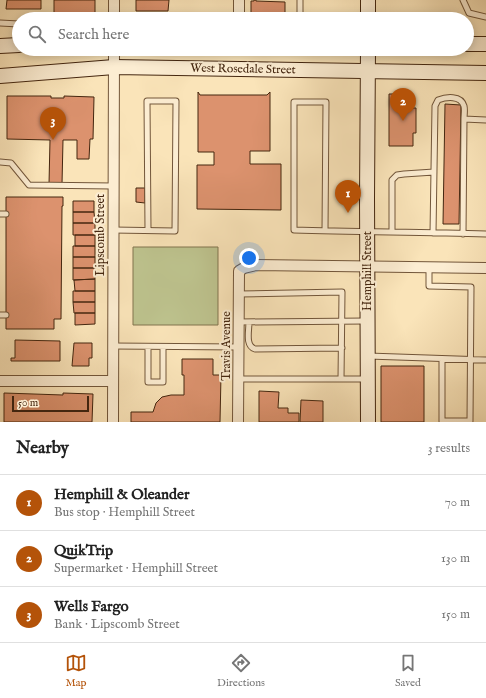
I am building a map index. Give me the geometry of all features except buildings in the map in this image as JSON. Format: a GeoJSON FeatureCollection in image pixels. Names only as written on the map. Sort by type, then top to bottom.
{"type":"FeatureCollection","features":[{"type":"Feature","properties":{"kind":"main road"},"geometry":{"type":"LineString","coordinates":[[368,0],[368,12]]}},
{"type":"Feature","properties":{"kind":"main road"},"geometry":{"type":"LineString","coordinates":[[474,44],[486,44]]}},
{"type":"Feature","properties":{"kind":"main road"},"geometry":{"type":"LineString","coordinates":[[0,46],[12,45]]}},
{"type":"Feature","properties":{"kind":"main road","name":"Hemphill Street"},"geometry":{"type":"LineString","coordinates":[[368,56],[368,422]]}},
{"type":"Feature","properties":{"kind":"main road","name":"West Rosedale Street"},"geometry":{"type":"LineString","coordinates":[[0,76],[114,67],[486,73]]}},
{"type":"Feature","properties":{"kind":"street"},"geometry":{"type":"LineString","coordinates":[[114,0],[114,12]]}},
{"type":"Feature","properties":{"kind":"street"},"geometry":{"type":"LineString","coordinates":[[239,0],[239,12]]}},
{"type":"Feature","properties":{"kind":"street","name":"Lipscomb Street"},"geometry":{"type":"LineString","coordinates":[[113,422],[112,346],[114,56]]}},
{"type":"Feature","properties":{"kind":"street","name":"Travis Avenue"},"geometry":{"type":"LineString","coordinates":[[238,422],[239,347],[244,322],[239,294],[239,271],[244,268],[256,266],[367,266]]}},
{"type":"Feature","properties":{"kind":"street"},"geometry":{"type":"LineString","coordinates":[[367,266],[486,268]]}},
{"type":"Feature","properties":{"kind":"street"},"geometry":{"type":"LineString","coordinates":[[0,381],[112,381]]}},
{"type":"Feature","properties":{"kind":"lane"},"geometry":{"type":"LineString","coordinates":[[300,0],[300,12]]}},
{"type":"Feature","properties":{"kind":"lane"},"geometry":{"type":"LineString","coordinates":[[463,0],[469,12]]}},
{"type":"Feature","properties":{"kind":"lane"},"geometry":{"type":"LineString","coordinates":[[474,14],[486,16]]}},
{"type":"Feature","properties":{"kind":"lane"},"geometry":{"type":"LineString","coordinates":[[0,23],[12,24]]}},
{"type":"Feature","properties":{"kind":"lane"},"geometry":{"type":"LineString","coordinates":[[433,233],[435,106],[438,100],[444,98],[457,98],[464,104],[463,234]]}},
{"type":"Feature","properties":{"kind":"lane"},"geometry":{"type":"LineString","coordinates":[[113,230],[175,231],[176,101],[146,101],[148,230]]}},
{"type":"Feature","properties":{"kind":"lane"},"geometry":{"type":"LineString","coordinates":[[325,231],[326,102],[294,102],[294,230],[325,231],[367,232],[486,234]]}},
{"type":"Feature","properties":{"kind":"lane"},"geometry":{"type":"LineString","coordinates":[[464,119],[486,120]]}},
{"type":"Feature","properties":{"kind":"lane"},"geometry":{"type":"LineString","coordinates":[[0,162],[11,163],[29,185],[113,186]]}},
{"type":"Feature","properties":{"kind":"lane"},"geometry":{"type":"LineString","coordinates":[[392,232],[392,180],[397,175],[434,172]]}},
{"type":"Feature","properties":{"kind":"lane"},"geometry":{"type":"LineString","coordinates":[[429,267],[429,286],[471,287],[470,421],[442,421],[442,359]]}},
{"type":"Feature","properties":{"kind":"lane"},"geometry":{"type":"LineString","coordinates":[[239,294],[342,292],[342,379]]}},
{"type":"Feature","properties":{"kind":"lane"},"geometry":{"type":"LineString","coordinates":[[342,348],[255,349],[249,344],[244,322],[367,321]]}},
{"type":"Feature","properties":{"kind":"lane"},"geometry":{"type":"LineString","coordinates":[[112,346],[239,347]]}},
{"type":"Feature","properties":{"kind":"lane"},"geometry":{"type":"LineString","coordinates":[[148,346],[148,382],[163,382],[163,346]]}},
{"type":"Feature","properties":{"kind":"lane"},"geometry":{"type":"LineString","coordinates":[[367,356],[486,360]]}},
{"type":"Feature","properties":{"kind":"lane"},"geometry":{"type":"LineString","coordinates":[[239,379],[368,379]]}},
{"type":"Feature","properties":{"kind":"green space"},"geometry":{"type":"Polygon","coordinates":[[[133,247],[218,247],[218,325],[133,325],[133,247]]]}},
{"type":"Feature","properties":{"kind":"place","name":"QuikTrip"},"geometry":{"type":"Point","coordinates":[403,121]}},
{"type":"Feature","properties":{"kind":"place","name":"Wells Fargo"},"geometry":{"type":"Point","coordinates":[53,140]}},
{"type":"Feature","properties":{"kind":"place","name":"Hemphill & Oleander"},"geometry":{"type":"Point","coordinates":[348,213]}}]}
